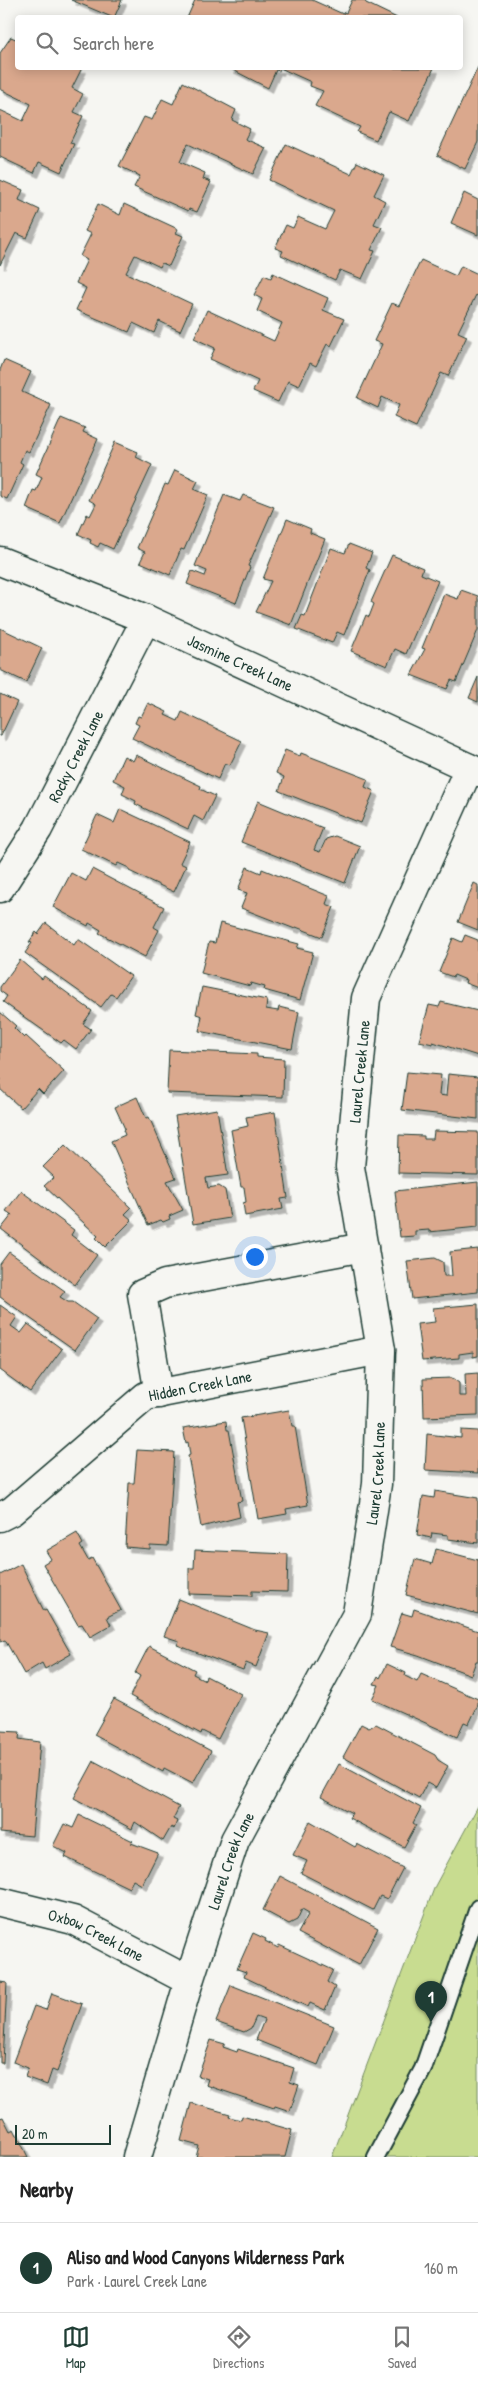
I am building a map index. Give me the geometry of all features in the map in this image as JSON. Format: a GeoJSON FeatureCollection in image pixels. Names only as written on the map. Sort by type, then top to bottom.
{"type":"FeatureCollection","features":[{"type":"Feature","properties":{"kind":"street","name":"Jasmine Creek Lane"},"geometry":{"type":"LineString","coordinates":[[0,561],[146,619],[473,770]]}},
{"type":"Feature","properties":{"kind":"street","name":"Rocky Creek Lane"},"geometry":{"type":"LineString","coordinates":[[0,888],[38,829],[146,619]]}},
{"type":"Feature","properties":{"kind":"street","name":"Laurel Creek Lane"},"geometry":{"type":"LineString","coordinates":[[137,2157],[188,1981],[235,1840],[358,1614],[377,1484],[381,1350],[350,1166],[366,998],[473,770]]}},
{"type":"Feature","properties":{"kind":"street"},"geometry":{"type":"LineString","coordinates":[[159,1394],[142,1294],[165,1284],[364,1247]]}},
{"type":"Feature","properties":{"kind":"street","name":"Hidden Creek Lane"},"geometry":{"type":"LineString","coordinates":[[0,1517],[12,1511],[146,1396],[381,1350]]}},
{"type":"Feature","properties":{"kind":"street","name":"Oxbow Creek Lane"},"geometry":{"type":"LineString","coordinates":[[0,1902],[73,1920],[188,1981]]}},
{"type":"Feature","properties":{"kind":"lane"},"geometry":{"type":"LineString","coordinates":[[378,2155],[423,2069],[478,1908]]}},
{"type":"Feature","properties":{"kind":"green space"},"geometry":{"type":"Polygon","coordinates":[[[478,1806],[478,2157],[332,2157],[435,1886],[478,1806]]]}},
{"type":"Feature","properties":{"kind":"building"},"geometry":{"type":"Polygon","coordinates":[[[71,0],[122,0],[115,15],[107,15],[71,0]]]}},
{"type":"Feature","properties":{"kind":"building"},"geometry":{"type":"Polygon","coordinates":[[[195,0],[312,0],[343,14],[344,12],[346,13],[352,0],[364,0],[366,3],[391,15],[188,15],[195,0]]]}},
{"type":"Feature","properties":{"kind":"building"},"geometry":{"type":"Polygon","coordinates":[[[11,37],[15,39],[15,70],[81,70],[72,88],[83,94],[74,112],[83,116],[70,143],[74,144],[61,172],[39,162],[34,173],[0,157],[0,110],[23,121],[31,104],[0,89],[0,53],[11,37]]]}},
{"type":"Feature","properties":{"kind":"building"},"geometry":{"type":"Polygon","coordinates":[[[478,67],[478,142],[465,169],[437,155],[478,67]]]}},
{"type":"Feature","properties":{"kind":"building"},"geometry":{"type":"Polygon","coordinates":[[[233,70],[276,70],[268,88],[233,70]]]}},
{"type":"Feature","properties":{"kind":"building"},"geometry":{"type":"Polygon","coordinates":[[[284,70],[433,70],[409,121],[389,112],[376,140],[357,132],[360,127],[315,106],[323,91],[310,86],[311,82],[284,70]]]}},
{"type":"Feature","properties":{"kind":"building"},"geometry":{"type":"Polygon","coordinates":[[[183,82],[236,110],[232,120],[250,129],[245,139],[266,148],[253,174],[188,144],[180,162],[205,173],[203,179],[211,182],[197,212],[189,209],[188,211],[134,187],[140,176],[119,166],[144,117],[152,120],[162,99],[173,104],[183,82]]]}},
{"type":"Feature","properties":{"kind":"building"},"geometry":{"type":"Polygon","coordinates":[[[286,144],[351,174],[357,162],[384,175],[374,195],[385,201],[374,224],[382,227],[371,250],[375,251],[362,279],[340,270],[335,280],[281,255],[283,251],[275,248],[286,225],[293,228],[298,217],[325,229],[334,211],[269,180],[286,144]]]}},
{"type":"Feature","properties":{"kind":"building"},"geometry":{"type":"Polygon","coordinates":[[[0,180],[23,190],[19,200],[40,210],[27,238],[16,233],[0,265],[0,180]]]}},
{"type":"Feature","properties":{"kind":"building"},"geometry":{"type":"Polygon","coordinates":[[[464,193],[478,200],[478,235],[451,223],[464,193]]]}},
{"type":"Feature","properties":{"kind":"building"},"geometry":{"type":"Polygon","coordinates":[[[98,204],[120,215],[124,204],[178,229],[176,233],[183,236],[169,266],[162,263],[160,267],[135,255],[126,273],[192,304],[180,331],[159,321],[154,333],[133,323],[129,332],[76,310],[86,288],[76,283],[87,260],[80,256],[91,234],[85,231],[98,204]]]}},
{"type":"Feature","properties":{"kind":"building"},"geometry":{"type":"Polygon","coordinates":[[[421,260],[456,276],[461,266],[478,274],[478,296],[476,295],[458,332],[467,336],[448,376],[441,373],[416,427],[394,417],[399,405],[382,397],[378,408],[357,398],[382,344],[374,341],[392,303],[399,306],[421,260]]]}},
{"type":"Feature","properties":{"kind":"building"},"geometry":{"type":"Polygon","coordinates":[[[273,273],[328,298],[323,310],[344,319],[331,346],[327,344],[316,366],[310,363],[299,386],[288,381],[278,402],[253,391],[258,381],[210,359],[215,348],[194,338],[207,310],[274,341],[282,323],[257,311],[262,299],[254,295],[264,275],[271,278],[273,273]]]}},
{"type":"Feature","properties":{"kind":"building"},"geometry":{"type":"Polygon","coordinates":[[[4,360],[31,372],[22,392],[51,405],[29,452],[25,450],[20,462],[23,464],[7,499],[0,496],[0,370],[4,360]]]}},
{"type":"Feature","properties":{"kind":"building"},"geometry":{"type":"Polygon","coordinates":[[[61,418],[85,428],[83,432],[98,439],[60,523],[26,508],[33,490],[36,491],[42,477],[36,474],[61,418]]]}},
{"type":"Feature","properties":{"kind":"building"},"geometry":{"type":"Polygon","coordinates":[[[115,442],[138,452],[136,457],[152,465],[113,549],[100,543],[98,547],[90,543],[91,540],[78,534],[87,514],[90,516],[96,504],[89,500],[115,442]]]}},
{"type":"Feature","properties":{"kind":"building"},"geometry":{"type":"Polygon","coordinates":[[[175,470],[198,481],[194,489],[208,495],[184,550],[181,549],[170,575],[140,562],[145,552],[137,548],[165,484],[168,485],[175,470]]]}},
{"type":"Feature","properties":{"kind":"building"},"geometry":{"type":"Polygon","coordinates":[[[224,495],[240,501],[243,495],[274,507],[248,566],[250,567],[236,603],[187,584],[192,571],[205,576],[207,571],[195,566],[224,495]]]}},
{"type":"Feature","properties":{"kind":"building"},"geometry":{"type":"Polygon","coordinates":[[[287,519],[311,529],[310,533],[325,539],[291,625],[256,612],[271,581],[263,579],[287,519]]]}},
{"type":"Feature","properties":{"kind":"building"},"geometry":{"type":"Polygon","coordinates":[[[349,544],[372,553],[366,568],[370,570],[344,635],[337,632],[332,643],[296,629],[302,615],[305,616],[331,548],[345,553],[349,544]]]}},
{"type":"Feature","properties":{"kind":"building"},"geometry":{"type":"Polygon","coordinates":[[[392,555],[423,568],[421,574],[438,581],[406,654],[395,649],[387,666],[351,651],[366,615],[369,617],[374,604],[371,602],[392,555]]]}},
{"type":"Feature","properties":{"kind":"building"},"geometry":{"type":"Polygon","coordinates":[[[461,590],[478,596],[478,630],[456,682],[451,680],[447,689],[411,675],[425,649],[422,648],[444,594],[458,599],[461,590]]]}},
{"type":"Feature","properties":{"kind":"building"},"geometry":{"type":"Polygon","coordinates":[[[0,628],[42,648],[26,682],[0,670],[0,628]]]}},
{"type":"Feature","properties":{"kind":"building"},"geometry":{"type":"Polygon","coordinates":[[[478,677],[478,702],[469,698],[478,677]]]}},
{"type":"Feature","properties":{"kind":"building"},"geometry":{"type":"Polygon","coordinates":[[[0,694],[17,702],[1,736],[0,736],[0,694]]]}},
{"type":"Feature","properties":{"kind":"building"},"geometry":{"type":"Polygon","coordinates":[[[148,703],[167,712],[165,715],[178,721],[182,712],[242,741],[230,765],[225,763],[218,779],[132,738],[139,725],[135,723],[138,716],[141,717],[148,703]]]}},
{"type":"Feature","properties":{"kind":"building"},"geometry":{"type":"Polygon","coordinates":[[[285,750],[300,756],[301,753],[368,779],[365,787],[374,791],[361,823],[279,791],[284,777],[276,773],[285,750]]]}},
{"type":"Feature","properties":{"kind":"building"},"geometry":{"type":"Polygon","coordinates":[[[136,755],[201,786],[200,789],[215,796],[203,821],[194,816],[188,829],[135,804],[136,801],[122,794],[125,786],[113,780],[124,756],[133,761],[136,755]]]}},
{"type":"Feature","properties":{"kind":"building"},"geometry":{"type":"Polygon","coordinates":[[[258,801],[323,828],[314,850],[320,852],[326,839],[335,836],[360,846],[345,883],[241,842],[258,801]]]}},
{"type":"Feature","properties":{"kind":"building"},"geometry":{"type":"Polygon","coordinates":[[[120,809],[190,842],[180,863],[186,866],[174,892],[129,871],[129,868],[118,863],[116,866],[81,849],[97,815],[114,823],[120,809]]]}},
{"type":"Feature","properties":{"kind":"building"},"geometry":{"type":"Polygon","coordinates":[[[247,867],[261,873],[262,869],[329,896],[326,904],[334,907],[322,937],[296,927],[295,929],[241,908],[247,893],[238,890],[247,867]]]}},
{"type":"Feature","properties":{"kind":"building"},"geometry":{"type":"Polygon","coordinates":[[[92,869],[164,907],[154,927],[159,930],[145,957],[99,933],[101,930],[89,923],[88,926],[53,907],[71,873],[86,881],[92,869]]]}},
{"type":"Feature","properties":{"kind":"building"},"geometry":{"type":"Polygon","coordinates":[[[474,883],[478,885],[478,930],[458,922],[474,883]]]}},
{"type":"Feature","properties":{"kind":"building"},"geometry":{"type":"Polygon","coordinates":[[[46,923],[74,945],[78,939],[131,976],[116,997],[111,994],[101,1007],[25,953],[32,943],[29,942],[36,932],[38,934],[46,923]]]}},
{"type":"Feature","properties":{"kind":"building"},"geometry":{"type":"Polygon","coordinates":[[[220,923],[299,944],[297,948],[313,952],[300,1000],[264,990],[265,987],[251,983],[250,986],[201,973],[209,942],[215,943],[220,923]]]}},
{"type":"Feature","properties":{"kind":"building"},"geometry":{"type":"Polygon","coordinates":[[[465,935],[478,940],[478,988],[465,983],[466,980],[454,975],[453,977],[439,972],[453,938],[462,942],[465,935]]]}},
{"type":"Feature","properties":{"kind":"building"},"geometry":{"type":"Polygon","coordinates":[[[20,960],[42,979],[44,976],[92,1011],[83,1024],[91,1029],[76,1049],[64,1040],[61,1043],[3,1002],[7,996],[0,991],[0,987],[20,960]]]}},
{"type":"Feature","properties":{"kind":"building"},"geometry":{"type":"Polygon","coordinates":[[[202,987],[267,1000],[266,1009],[278,1011],[279,1007],[299,1012],[292,1049],[199,1031],[202,1016],[196,1014],[202,987]]]}},
{"type":"Feature","properties":{"kind":"building"},"geometry":{"type":"Polygon","coordinates":[[[441,1002],[478,1011],[478,1056],[433,1042],[433,1044],[419,1041],[429,1005],[439,1007],[441,1002]]]}},
{"type":"Feature","properties":{"kind":"building"},"geometry":{"type":"Polygon","coordinates":[[[0,1012],[16,1026],[14,1028],[24,1038],[26,1036],[64,1071],[43,1094],[38,1089],[21,1108],[0,1089],[0,1012]]]}},
{"type":"Feature","properties":{"kind":"building"},"geometry":{"type":"Polygon","coordinates":[[[169,1050],[257,1054],[257,1057],[284,1059],[283,1097],[167,1093],[169,1050]]]}},
{"type":"Feature","properties":{"kind":"building"},"geometry":{"type":"Polygon","coordinates":[[[407,1072],[441,1075],[439,1095],[446,1096],[448,1074],[478,1077],[478,1119],[402,1110],[407,1072]]]}},
{"type":"Feature","properties":{"kind":"building"},"geometry":{"type":"Polygon","coordinates":[[[137,1097],[146,1118],[149,1117],[176,1178],[167,1181],[183,1210],[169,1216],[170,1219],[163,1222],[161,1220],[148,1225],[111,1141],[125,1135],[123,1130],[125,1129],[115,1107],[137,1097]]]}},
{"type":"Feature","properties":{"kind":"building"},"geometry":{"type":"Polygon","coordinates":[[[217,1109],[228,1175],[206,1178],[208,1188],[219,1186],[225,1190],[230,1218],[193,1224],[175,1116],[217,1109]]]}},
{"type":"Feature","properties":{"kind":"building"},"geometry":{"type":"Polygon","coordinates":[[[275,1112],[288,1198],[281,1199],[283,1209],[245,1216],[243,1203],[246,1202],[244,1187],[241,1187],[231,1130],[248,1126],[246,1117],[275,1112]]]}},
{"type":"Feature","properties":{"kind":"building"},"geometry":{"type":"Polygon","coordinates":[[[434,1131],[478,1132],[478,1175],[398,1173],[399,1135],[424,1136],[424,1139],[433,1139],[434,1131]]]}},
{"type":"Feature","properties":{"kind":"building"},"geometry":{"type":"Polygon","coordinates":[[[65,1145],[131,1208],[125,1214],[132,1220],[105,1247],[96,1238],[98,1236],[44,1186],[54,1177],[43,1167],[65,1145]]]}},
{"type":"Feature","properties":{"kind":"building"},"geometry":{"type":"Polygon","coordinates":[[[478,1182],[478,1227],[429,1232],[429,1230],[415,1231],[415,1236],[400,1237],[395,1191],[478,1182]]]}},
{"type":"Feature","properties":{"kind":"building"},"geometry":{"type":"Polygon","coordinates":[[[21,1191],[74,1230],[71,1235],[97,1255],[75,1285],[1,1229],[12,1215],[6,1211],[21,1191]]]}},
{"type":"Feature","properties":{"kind":"building"},"geometry":{"type":"Polygon","coordinates":[[[478,1249],[478,1292],[412,1299],[407,1261],[435,1258],[443,1262],[444,1276],[452,1276],[450,1252],[478,1249]]]}},
{"type":"Feature","properties":{"kind":"building"},"geometry":{"type":"Polygon","coordinates":[[[9,1252],[65,1291],[60,1297],[68,1302],[73,1302],[97,1319],[75,1350],[0,1297],[0,1264],[9,1252]]]}},
{"type":"Feature","properties":{"kind":"building"},"geometry":{"type":"Polygon","coordinates":[[[478,1304],[478,1356],[473,1357],[473,1352],[459,1354],[459,1358],[422,1361],[417,1324],[435,1322],[433,1308],[478,1304]]]}},
{"type":"Feature","properties":{"kind":"building"},"geometry":{"type":"Polygon","coordinates":[[[0,1305],[17,1317],[11,1326],[21,1333],[28,1324],[62,1349],[30,1392],[0,1370],[0,1305]]]}},
{"type":"Feature","properties":{"kind":"building"},"geometry":{"type":"Polygon","coordinates":[[[478,1373],[478,1415],[424,1417],[423,1379],[452,1378],[459,1383],[459,1396],[466,1396],[465,1374],[478,1373]]]}},
{"type":"Feature","properties":{"kind":"building"},"geometry":{"type":"Polygon","coordinates":[[[289,1410],[292,1426],[295,1426],[308,1505],[286,1509],[287,1514],[258,1519],[241,1418],[289,1410]]]}},
{"type":"Feature","properties":{"kind":"building"},"geometry":{"type":"Polygon","coordinates":[[[226,1421],[242,1501],[237,1502],[240,1517],[201,1527],[188,1456],[190,1455],[188,1442],[186,1443],[183,1428],[226,1421]]]}},
{"type":"Feature","properties":{"kind":"building"},"geometry":{"type":"Polygon","coordinates":[[[461,1430],[478,1431],[478,1473],[425,1470],[427,1434],[461,1438],[461,1430]]]}},
{"type":"Feature","properties":{"kind":"building"},"geometry":{"type":"Polygon","coordinates":[[[137,1450],[174,1452],[168,1546],[150,1545],[150,1549],[125,1547],[129,1483],[134,1483],[137,1450]]]}},
{"type":"Feature","properties":{"kind":"building"},"geometry":{"type":"Polygon","coordinates":[[[435,1491],[478,1498],[478,1543],[448,1539],[448,1535],[432,1533],[431,1538],[417,1535],[423,1496],[434,1498],[435,1491]]]}},
{"type":"Feature","properties":{"kind":"building"},"geometry":{"type":"Polygon","coordinates":[[[77,1533],[83,1544],[80,1546],[88,1560],[92,1558],[121,1610],[107,1617],[111,1625],[90,1637],[82,1624],[78,1625],[43,1564],[51,1559],[46,1551],[77,1533]]]}},
{"type":"Feature","properties":{"kind":"building"},"geometry":{"type":"Polygon","coordinates":[[[436,1549],[478,1560],[478,1614],[406,1595],[415,1559],[432,1564],[436,1549]]]}},
{"type":"Feature","properties":{"kind":"building"},"geometry":{"type":"Polygon","coordinates":[[[195,1550],[288,1554],[287,1592],[252,1591],[252,1596],[189,1594],[189,1568],[194,1568],[195,1550]]]}},
{"type":"Feature","properties":{"kind":"building"},"geometry":{"type":"Polygon","coordinates":[[[21,1564],[44,1611],[46,1610],[71,1654],[45,1669],[42,1663],[24,1674],[5,1640],[0,1642],[0,1575],[21,1564]]]}},
{"type":"Feature","properties":{"kind":"building"},"geometry":{"type":"Polygon","coordinates":[[[179,1599],[255,1630],[269,1633],[256,1667],[246,1663],[243,1670],[177,1645],[179,1641],[164,1636],[179,1599]]]}},
{"type":"Feature","properties":{"kind":"building"},"geometry":{"type":"Polygon","coordinates":[[[414,1609],[478,1631],[478,1661],[476,1661],[471,1675],[418,1655],[390,1647],[402,1613],[412,1616],[414,1609]]]}},
{"type":"Feature","properties":{"kind":"building"},"geometry":{"type":"Polygon","coordinates":[[[149,1646],[195,1670],[193,1674],[205,1680],[206,1676],[241,1694],[218,1739],[202,1731],[201,1734],[130,1696],[140,1676],[135,1673],[149,1646]]]}},
{"type":"Feature","properties":{"kind":"building"},"geometry":{"type":"Polygon","coordinates":[[[387,1664],[406,1673],[405,1676],[417,1682],[421,1674],[478,1699],[478,1705],[469,1724],[464,1722],[457,1737],[372,1699],[379,1685],[374,1684],[378,1676],[380,1678],[387,1664]]]}},
{"type":"Feature","properties":{"kind":"building"},"geometry":{"type":"Polygon","coordinates":[[[114,1699],[211,1751],[193,1783],[164,1768],[163,1772],[94,1735],[114,1699]]]}},
{"type":"Feature","properties":{"kind":"building"},"geometry":{"type":"Polygon","coordinates":[[[361,1724],[369,1728],[376,1724],[435,1755],[438,1760],[448,1766],[436,1788],[427,1783],[419,1798],[343,1757],[361,1724]]]}},
{"type":"Feature","properties":{"kind":"building"},"geometry":{"type":"Polygon","coordinates":[[[0,1731],[20,1732],[19,1739],[40,1742],[32,1836],[0,1833],[0,1731]]]}},
{"type":"Feature","properties":{"kind":"building"},"geometry":{"type":"Polygon","coordinates":[[[94,1761],[179,1807],[173,1819],[177,1821],[174,1829],[171,1827],[163,1841],[135,1822],[132,1829],[74,1798],[94,1761]]]}},
{"type":"Feature","properties":{"kind":"building"},"geometry":{"type":"Polygon","coordinates":[[[339,1764],[421,1808],[413,1823],[416,1825],[404,1847],[349,1818],[352,1813],[321,1797],[339,1764]]]}},
{"type":"Feature","properties":{"kind":"building"},"geometry":{"type":"Polygon","coordinates":[[[79,1815],[133,1841],[131,1843],[158,1853],[142,1885],[133,1880],[129,1888],[65,1857],[67,1853],[53,1846],[64,1824],[73,1828],[79,1815]]]}},
{"type":"Feature","properties":{"kind":"building"},"geometry":{"type":"Polygon","coordinates":[[[310,1821],[355,1847],[357,1844],[403,1868],[387,1899],[380,1896],[373,1910],[301,1873],[307,1861],[293,1855],[310,1821]]]}},
{"type":"Feature","properties":{"kind":"building"},"geometry":{"type":"Polygon","coordinates":[[[280,1876],[378,1928],[359,1965],[298,1933],[309,1913],[302,1909],[297,1920],[289,1924],[263,1910],[280,1876]]]}},
{"type":"Feature","properties":{"kind":"building"},"geometry":{"type":"Polygon","coordinates":[[[253,1933],[266,1939],[265,1941],[278,1948],[279,1945],[333,1970],[327,1982],[335,1987],[325,2010],[310,2003],[308,2007],[244,1977],[246,1972],[237,1969],[253,1933]]]}},
{"type":"Feature","properties":{"kind":"building"},"geometry":{"type":"Polygon","coordinates":[[[0,1982],[7,1983],[3,2063],[0,2063],[0,1982]]]}},
{"type":"Feature","properties":{"kind":"building"},"geometry":{"type":"Polygon","coordinates":[[[231,1985],[334,2026],[318,2065],[256,2040],[264,2020],[256,2017],[251,2028],[244,2032],[216,2022],[231,1985]]]}},
{"type":"Feature","properties":{"kind":"building"},"geometry":{"type":"Polygon","coordinates":[[[52,1993],[82,2004],[57,2072],[52,2070],[47,2085],[25,2077],[28,2068],[13,2062],[34,2006],[46,2010],[52,1993]]]}},
{"type":"Feature","properties":{"kind":"building"},"geometry":{"type":"Polygon","coordinates":[[[211,2040],[225,2044],[223,2047],[237,2052],[238,2049],[294,2068],[290,2082],[299,2085],[290,2111],[275,2106],[274,2108],[206,2085],[208,2079],[198,2076],[211,2040]]]}},
{"type":"Feature","properties":{"kind":"building"},"geometry":{"type":"Polygon","coordinates":[[[191,2103],[230,2114],[229,2117],[241,2120],[242,2116],[292,2130],[285,2157],[196,2157],[199,2146],[181,2141],[191,2103]]]}},
{"type":"Feature","properties":{"kind":"building"},"geometry":{"type":"Polygon","coordinates":[[[3,2117],[10,2131],[14,2129],[28,2157],[0,2157],[0,2118],[3,2117]]]}},
{"type":"Feature","properties":{"kind":"place","name":"Aliso and Wood Canyons Wilderness Park"},"geometry":{"type":"Point","coordinates":[431,2022]}}]}
